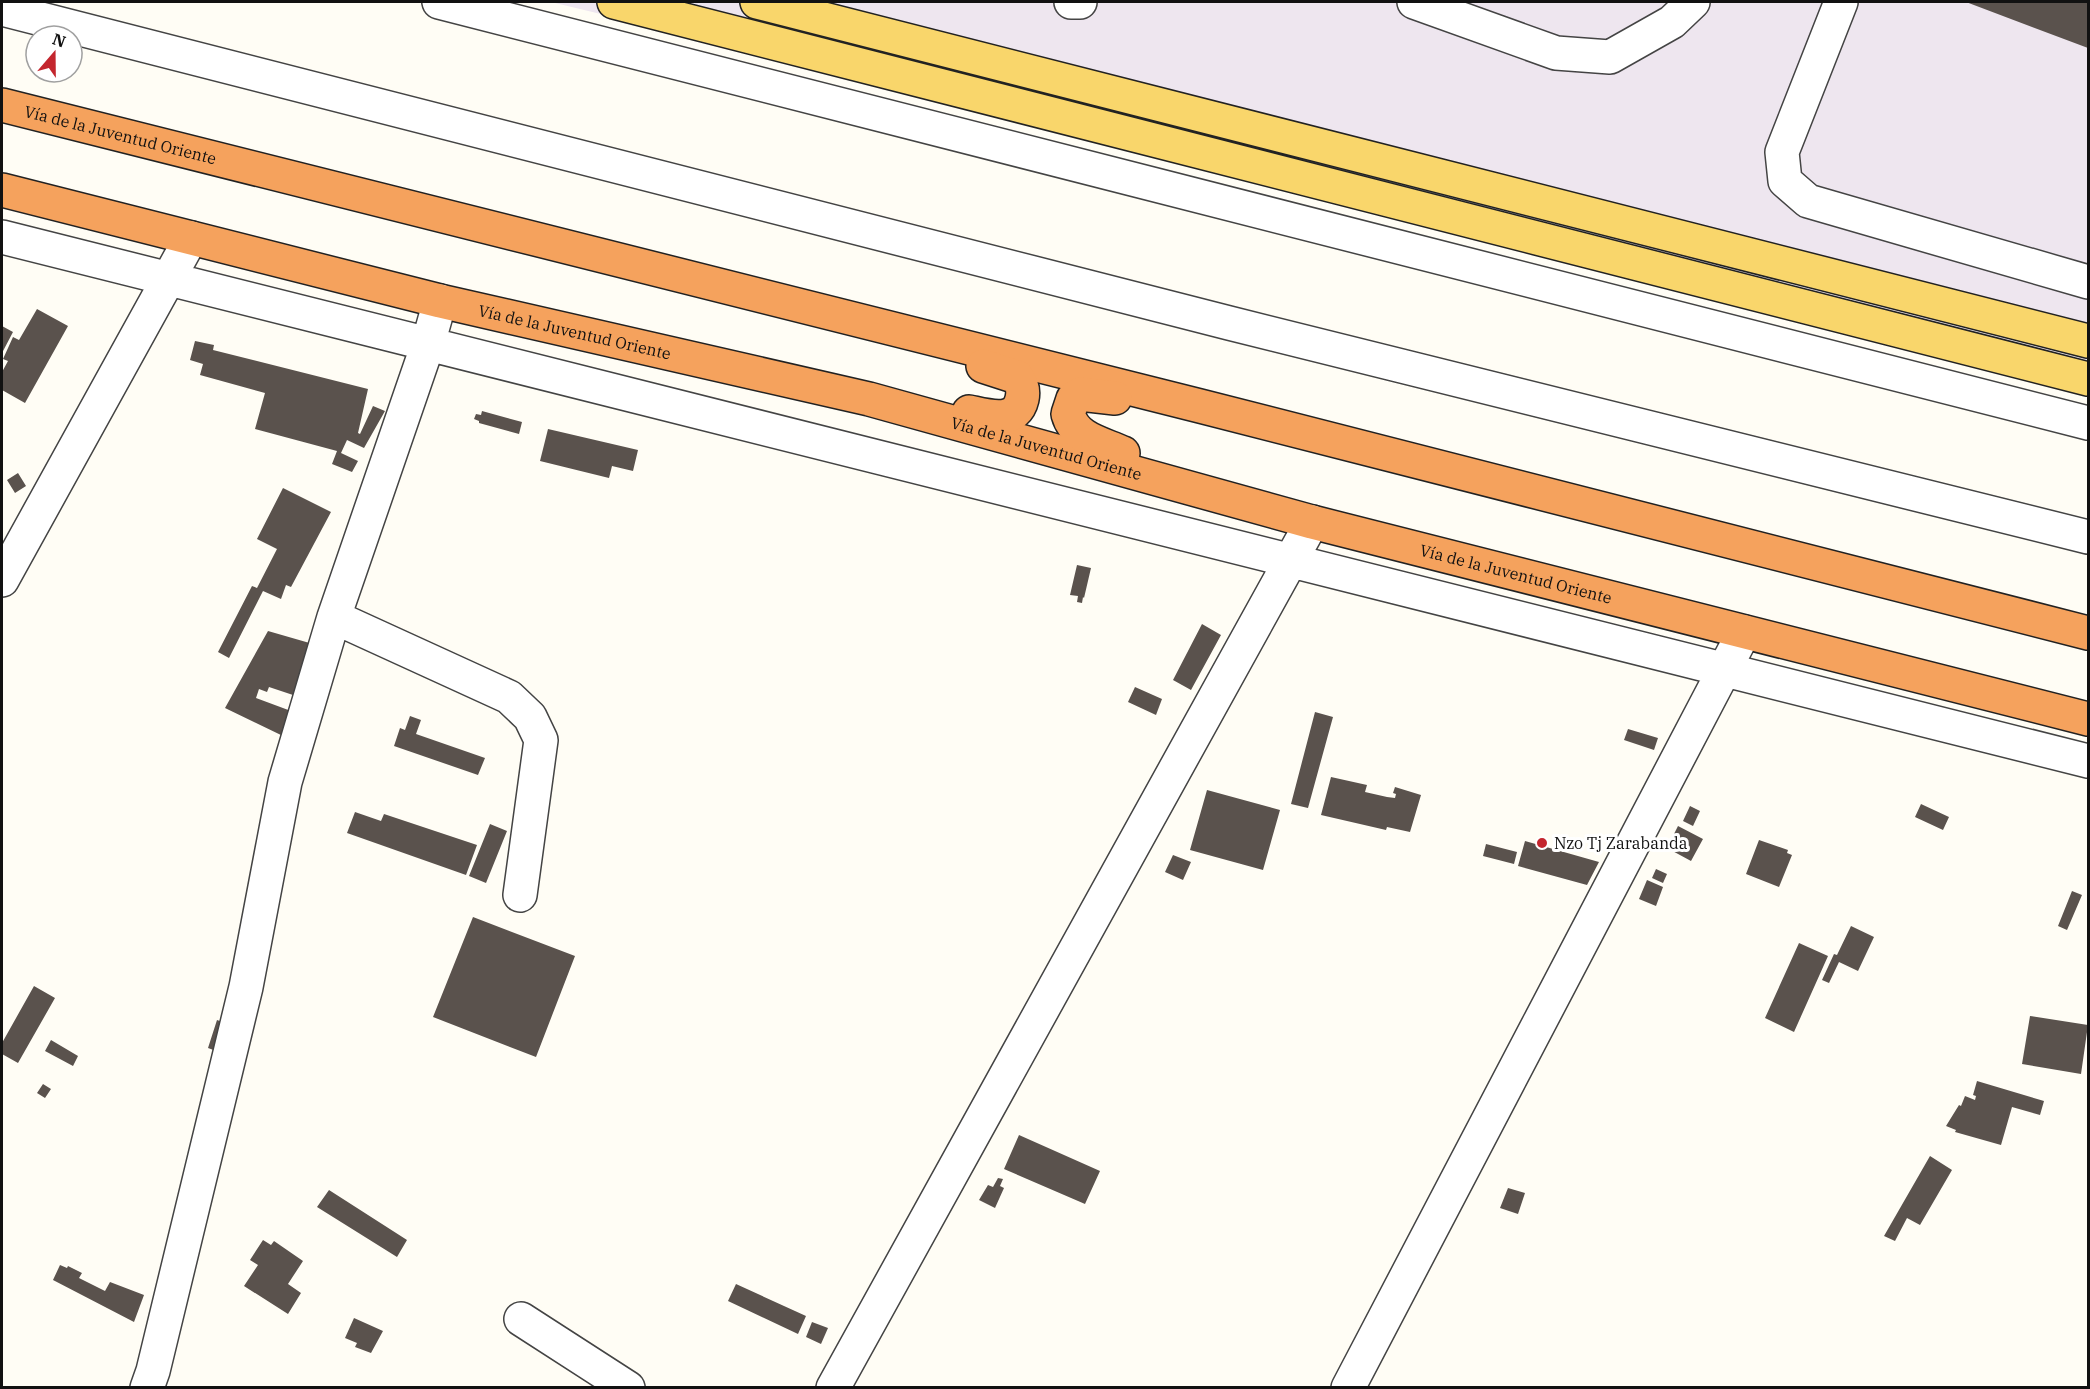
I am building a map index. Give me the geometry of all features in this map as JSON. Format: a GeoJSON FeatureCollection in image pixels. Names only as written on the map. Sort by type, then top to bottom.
{"type":"FeatureCollection","features":[{"type":"Feature","properties":{"kind":"highway","name":"Vía de la Juventud Oriente"},"geometry":{"type":"LineString","coordinates":[[2,105],[1200,406],[2088,633]]}},
{"type":"Feature","properties":{"kind":"highway","name":"Vía de la Juventud Oriente"},"geometry":{"type":"LineString","coordinates":[[2,190],[440,301],[869,399],[1312,522],[2088,719]]}},
{"type":"Feature","properties":{"kind":"highway"},"geometry":{"type":"LineString","coordinates":[[869,399],[899,400],[998,417],[1012,415],[1018,411],[1022,400],[1023,388],[1017,377],[910,347],[885,328]]}},
{"type":"Feature","properties":{"kind":"highway"},"geometry":{"type":"LineString","coordinates":[[1182,487],[1142,461],[1074,429],[1068,414],[1069,408],[1073,399],[1080,394],[1088,393],[1138,402],[1200,406]]}},
{"type":"Feature","properties":{"kind":"main road"},"geometry":{"type":"LineString","coordinates":[[615,2],[2088,379]]}},
{"type":"Feature","properties":{"kind":"main road"},"geometry":{"type":"LineString","coordinates":[[757,2],[2088,341]]}},
{"type":"Feature","properties":{"kind":"lane"},"geometry":{"type":"LineString","coordinates":[[440,2],[2088,423]]}},
{"type":"Feature","properties":{"kind":"lane"},"geometry":{"type":"LineString","coordinates":[[1071,2],[1080,2]]}},
{"type":"Feature","properties":{"kind":"lane"},"geometry":{"type":"LineString","coordinates":[[1414,2],[1556,54],[1610,57],[1672,22],[1693,2]]}},
{"type":"Feature","properties":{"kind":"lane"},"geometry":{"type":"LineString","coordinates":[[1841,2],[1782,152],[1785,182],[1808,201],[2088,282]]}},
{"type":"Feature","properties":{"kind":"lane"},"geometry":{"type":"LineString","coordinates":[[2,9],[1229,323],[2088,537]]}},
{"type":"Feature","properties":{"kind":"lane"},"geometry":{"type":"LineString","coordinates":[[2,237],[2088,761]]}},
{"type":"Feature","properties":{"kind":"lane"},"geometry":{"type":"LineString","coordinates":[[2,580],[191,238]]}},
{"type":"Feature","properties":{"kind":"lane"},"geometry":{"type":"LineString","coordinates":[[147,1388],[246,987],[285,782],[334,617],[428,344],[440,301]]}},
{"type":"Feature","properties":{"kind":"lane"},"geometry":{"type":"LineString","coordinates":[[833,1388],[1312,522]]}},
{"type":"Feature","properties":{"kind":"lane"},"geometry":{"type":"LineString","coordinates":[[334,617],[508,697],[530,717],[541,740],[520,895]]}},
{"type":"Feature","properties":{"kind":"lane"},"geometry":{"type":"LineString","coordinates":[[1348,1388],[1744,632]]}},
{"type":"Feature","properties":{"kind":"lane"},"geometry":{"type":"LineString","coordinates":[[521,1319],[628,1388]]}},
{"type":"Feature","properties":{"kind":"shaded area"},"geometry":{"type":"Polygon","coordinates":[[[551,2],[2088,2],[2088,391],[609,16],[551,2]]]}},
{"type":"Feature","properties":{"kind":"building"},"geometry":{"type":"Polygon","coordinates":[[[1966,2],[2088,2],[2088,48],[1966,2]]]}},
{"type":"Feature","properties":{"kind":"building"},"geometry":{"type":"Polygon","coordinates":[[[37,309],[68,326],[25,403],[2,390],[2,372],[8,361],[3,359],[13,337],[19,340],[37,309]]]}},
{"type":"Feature","properties":{"kind":"building"},"geometry":{"type":"Polygon","coordinates":[[[2,326],[13,332],[2,353],[2,326]]]}},
{"type":"Feature","properties":{"kind":"building"},"geometry":{"type":"Polygon","coordinates":[[[195,341],[214,345],[213,350],[368,389],[358,433],[360,434],[373,406],[385,411],[364,448],[347,440],[341,453],[358,461],[352,472],[332,464],[337,451],[255,429],[265,393],[200,375],[203,364],[190,360],[195,341]]]}},
{"type":"Feature","properties":{"kind":"building"},"geometry":{"type":"Polygon","coordinates":[[[482,411],[522,422],[519,434],[479,423],[474,419],[476,414],[481,415],[482,411]]]}},
{"type":"Feature","properties":{"kind":"building"},"geometry":{"type":"Polygon","coordinates":[[[548,429],[638,450],[633,471],[612,466],[609,478],[540,461],[548,429]]]}},
{"type":"Feature","properties":{"kind":"building"},"geometry":{"type":"Polygon","coordinates":[[[18,473],[26,486],[15,493],[7,480],[18,473]]]}},
{"type":"Feature","properties":{"kind":"building"},"geometry":{"type":"Polygon","coordinates":[[[283,488],[331,512],[291,587],[286,585],[281,599],[263,591],[229,658],[218,652],[252,586],[257,588],[277,549],[257,539],[283,488]]]}},
{"type":"Feature","properties":{"kind":"building"},"geometry":{"type":"Polygon","coordinates":[[[1077,565],[1091,568],[1082,603],[1077,602],[1078,596],[1070,595],[1077,565]]]}},
{"type":"Feature","properties":{"kind":"building"},"geometry":{"type":"Polygon","coordinates":[[[1202,624],[1221,635],[1191,690],[1173,680],[1202,624]]]}},
{"type":"Feature","properties":{"kind":"building"},"geometry":{"type":"Polygon","coordinates":[[[268,631],[313,644],[296,696],[269,687],[267,692],[259,689],[256,698],[291,711],[283,736],[225,708],[268,631]]]}},
{"type":"Feature","properties":{"kind":"building"},"geometry":{"type":"Polygon","coordinates":[[[1135,687],[1162,699],[1156,715],[1128,702],[1135,687]]]}},
{"type":"Feature","properties":{"kind":"building"},"geometry":{"type":"Polygon","coordinates":[[[1315,712],[1333,717],[1308,808],[1291,804],[1315,712]]]}},
{"type":"Feature","properties":{"kind":"building"},"geometry":{"type":"Polygon","coordinates":[[[410,716],[421,720],[416,734],[485,758],[478,775],[394,746],[400,728],[405,730],[410,716]]]}},
{"type":"Feature","properties":{"kind":"building"},"geometry":{"type":"Polygon","coordinates":[[[1628,729],[1658,738],[1654,750],[1624,740],[1628,729]]]}},
{"type":"Feature","properties":{"kind":"building"},"geometry":{"type":"Polygon","coordinates":[[[1331,777],[1367,785],[1365,792],[1387,797],[1395,798],[1396,794],[1393,793],[1395,787],[1421,795],[1410,832],[1387,827],[1386,830],[1321,815],[1331,777]]]}},
{"type":"Feature","properties":{"kind":"building"},"geometry":{"type":"Polygon","coordinates":[[[1207,790],[1280,810],[1263,870],[1190,850],[1207,790]]]}},
{"type":"Feature","properties":{"kind":"building"},"geometry":{"type":"Polygon","coordinates":[[[1921,804],[1949,817],[1943,830],[1915,817],[1921,804]]]}},
{"type":"Feature","properties":{"kind":"building"},"geometry":{"type":"Polygon","coordinates":[[[1690,806],[1700,811],[1693,826],[1683,821],[1690,806]]]}},
{"type":"Feature","properties":{"kind":"building"},"geometry":{"type":"Polygon","coordinates":[[[355,812],[381,821],[384,814],[477,845],[466,875],[347,833],[355,812]]]}},
{"type":"Feature","properties":{"kind":"building"},"geometry":{"type":"Polygon","coordinates":[[[490,824],[507,831],[486,883],[469,876],[490,824]]]}},
{"type":"Feature","properties":{"kind":"building"},"geometry":{"type":"Polygon","coordinates":[[[1678,826],[1703,839],[1691,861],[1667,848],[1678,826]]]}},
{"type":"Feature","properties":{"kind":"building"},"geometry":{"type":"Polygon","coordinates":[[[1759,840],[1788,850],[1787,853],[1792,855],[1779,887],[1746,874],[1759,840]]]}},
{"type":"Feature","properties":{"kind":"building"},"geometry":{"type":"Polygon","coordinates":[[[1525,841],[1599,862],[1587,885],[1518,866],[1525,841]]]}},
{"type":"Feature","properties":{"kind":"building"},"geometry":{"type":"Polygon","coordinates":[[[1486,844],[1517,852],[1514,864],[1483,856],[1486,844]]]}},
{"type":"Feature","properties":{"kind":"building"},"geometry":{"type":"Polygon","coordinates":[[[1173,855],[1191,862],[1183,880],[1165,872],[1173,855]]]}},
{"type":"Feature","properties":{"kind":"building"},"geometry":{"type":"Polygon","coordinates":[[[1656,869],[1667,874],[1663,883],[1652,878],[1656,869]]]}},
{"type":"Feature","properties":{"kind":"building"},"geometry":{"type":"Polygon","coordinates":[[[1647,880],[1663,887],[1656,906],[1639,899],[1647,880]]]}},
{"type":"Feature","properties":{"kind":"building"},"geometry":{"type":"Polygon","coordinates":[[[2072,891],[2082,895],[2067,930],[2058,926],[2072,891]]]}},
{"type":"Feature","properties":{"kind":"building"},"geometry":{"type":"Polygon","coordinates":[[[473,917],[575,956],[536,1057],[433,1017],[473,917]]]}},
{"type":"Feature","properties":{"kind":"building"},"geometry":{"type":"Polygon","coordinates":[[[1851,926],[1874,937],[1858,971],[1839,962],[1829,983],[1822,980],[1834,954],[1837,955],[1851,926]]]}},
{"type":"Feature","properties":{"kind":"building"},"geometry":{"type":"Polygon","coordinates":[[[1799,943],[1828,956],[1794,1032],[1765,1018],[1799,943]]]}},
{"type":"Feature","properties":{"kind":"building"},"geometry":{"type":"Polygon","coordinates":[[[34,986],[55,998],[18,1063],[2,1054],[2,1043],[34,986]]]}},
{"type":"Feature","properties":{"kind":"building"},"geometry":{"type":"Polygon","coordinates":[[[2030,1016],[2088,1025],[2081,1074],[2022,1064],[2030,1016]]]}},
{"type":"Feature","properties":{"kind":"building"},"geometry":{"type":"Polygon","coordinates":[[[217,1020],[228,1024],[219,1052],[208,1048],[217,1020]]]}},
{"type":"Feature","properties":{"kind":"building"},"geometry":{"type":"Polygon","coordinates":[[[51,1040],[78,1056],[73,1066],[45,1051],[51,1040]]]}},
{"type":"Feature","properties":{"kind":"building"},"geometry":{"type":"Polygon","coordinates":[[[1977,1081],[2044,1101],[2040,1115],[2012,1107],[2001,1145],[1955,1132],[1956,1130],[1946,1126],[1959,1105],[1961,1106],[1965,1096],[1975,1100],[1976,1096],[1973,1095],[1977,1081]]]}},
{"type":"Feature","properties":{"kind":"building"},"geometry":{"type":"Polygon","coordinates":[[[43,1084],[51,1089],[45,1098],[37,1093],[43,1084]]]}},
{"type":"Feature","properties":{"kind":"building"},"geometry":{"type":"Polygon","coordinates":[[[1019,1135],[1100,1171],[1085,1204],[1004,1169],[1019,1135]]]}},
{"type":"Feature","properties":{"kind":"building"},"geometry":{"type":"Polygon","coordinates":[[[1930,1156],[1952,1170],[1920,1225],[1907,1218],[1895,1241],[1884,1236],[1930,1156]]]}},
{"type":"Feature","properties":{"kind":"building"},"geometry":{"type":"Polygon","coordinates":[[[998,1178],[1003,1179],[1000,1186],[1004,1188],[995,1208],[979,1200],[988,1185],[993,1187],[998,1178]]]}},
{"type":"Feature","properties":{"kind":"building"},"geometry":{"type":"Polygon","coordinates":[[[1508,1188],[1525,1193],[1518,1214],[1500,1208],[1508,1188]]]}},
{"type":"Feature","properties":{"kind":"building"},"geometry":{"type":"Polygon","coordinates":[[[329,1190],[407,1240],[397,1257],[317,1207],[329,1190]]]}},
{"type":"Feature","properties":{"kind":"building"},"geometry":{"type":"Polygon","coordinates":[[[263,1240],[271,1245],[274,1241],[303,1261],[288,1284],[301,1293],[288,1314],[244,1286],[258,1265],[250,1260],[263,1240]]]}},
{"type":"Feature","properties":{"kind":"building"},"geometry":{"type":"Polygon","coordinates":[[[60,1265],[82,1273],[79,1278],[105,1291],[110,1282],[144,1295],[134,1322],[53,1280],[60,1265]]]}},
{"type":"Feature","properties":{"kind":"building"},"geometry":{"type":"Polygon","coordinates":[[[736,1284],[806,1316],[798,1334],[728,1301],[736,1284]]]}},
{"type":"Feature","properties":{"kind":"building"},"geometry":{"type":"Polygon","coordinates":[[[354,1318],[383,1331],[371,1353],[355,1347],[357,1343],[345,1338],[354,1318]]]}},
{"type":"Feature","properties":{"kind":"building"},"geometry":{"type":"Polygon","coordinates":[[[812,1322],[828,1328],[821,1344],[806,1337],[812,1322]]]}},
{"type":"Feature","properties":{"kind":"place","name":"Nzo Tj Zarabanda"},"geometry":{"type":"Point","coordinates":[1542,843]}}]}
